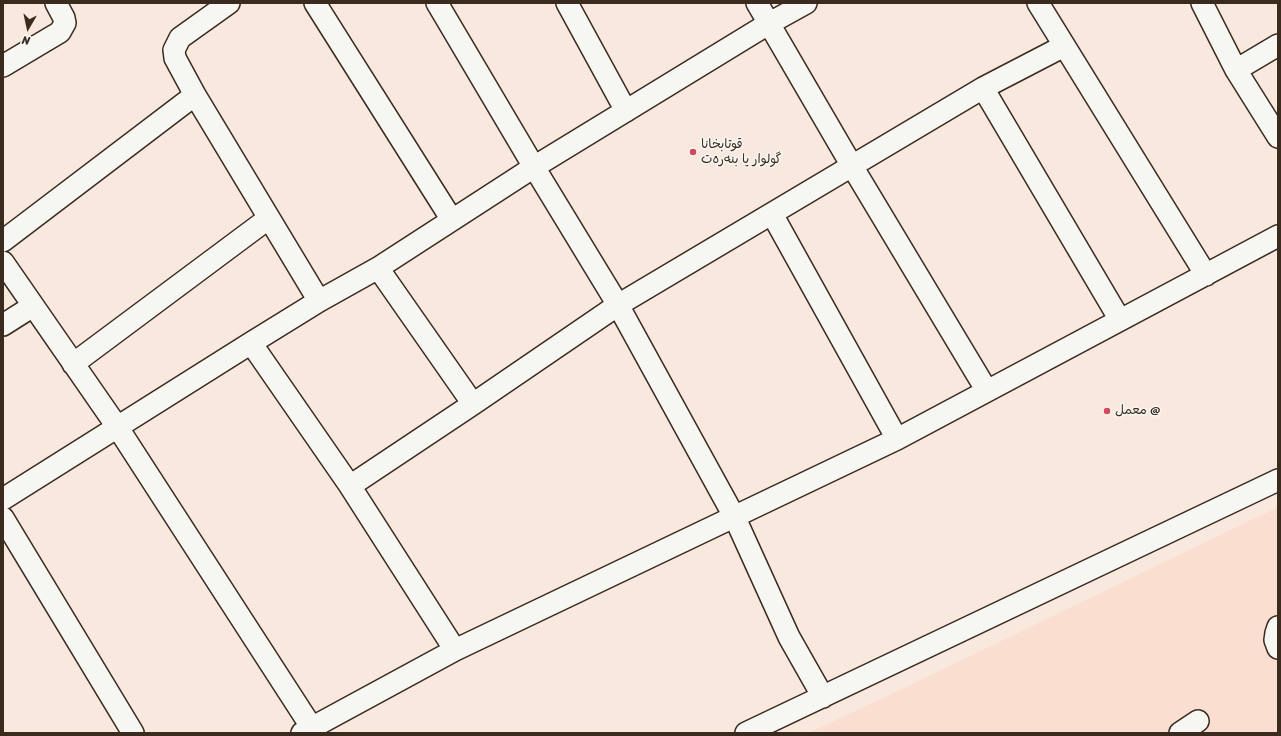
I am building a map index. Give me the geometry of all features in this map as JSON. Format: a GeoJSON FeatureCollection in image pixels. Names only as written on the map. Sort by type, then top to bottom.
{"type":"FeatureCollection","features":[{"type":"Feature","properties":{"kind":"street"},"geometry":{"type":"LineString","coordinates":[[3,66],[60,32],[65,23],[56,3]]}},
{"type":"Feature","properties":{"kind":"street"},"geometry":{"type":"LineString","coordinates":[[229,3],[180,38],[174,50],[175,58],[195,95],[319,301]]}},
{"type":"Feature","properties":{"kind":"street"},"geometry":{"type":"LineString","coordinates":[[315,3],[452,220]]}},
{"type":"Feature","properties":{"kind":"street"},"geometry":{"type":"LineString","coordinates":[[437,3],[618,305],[735,518],[789,637],[823,696]]}},
{"type":"Feature","properties":{"kind":"street"},"geometry":{"type":"LineString","coordinates":[[567,3],[626,111]]}},
{"type":"Feature","properties":{"kind":"street"},"geometry":{"type":"LineString","coordinates":[[757,3],[852,166],[987,391]]}},
{"type":"Feature","properties":{"kind":"street"},"geometry":{"type":"LineString","coordinates":[[3,499],[319,301],[378,268],[534,167],[768,24],[806,3]]}},
{"type":"Feature","properties":{"kind":"street"},"geometry":{"type":"LineString","coordinates":[[1038,3],[1206,275]]}},
{"type":"Feature","properties":{"kind":"street"},"geometry":{"type":"LineString","coordinates":[[1202,3],[1236,70],[1278,138]]}},
{"type":"Feature","properties":{"kind":"street"},"geometry":{"type":"LineString","coordinates":[[1236,70],[1278,45]]}},
{"type":"Feature","properties":{"kind":"street"},"geometry":{"type":"LineString","coordinates":[[350,486],[618,305],[983,88],[1064,46]]}},
{"type":"Feature","properties":{"kind":"street"},"geometry":{"type":"LineString","coordinates":[[983,88],[1120,320]]}},
{"type":"Feature","properties":{"kind":"street"},"geometry":{"type":"LineString","coordinates":[[3,241],[195,95]]}},
{"type":"Feature","properties":{"kind":"street"},"geometry":{"type":"LineString","coordinates":[[772,214],[898,439]]}},
{"type":"Feature","properties":{"kind":"street"},"geometry":{"type":"LineString","coordinates":[[73,364],[269,218]]}},
{"type":"Feature","properties":{"kind":"street"},"geometry":{"type":"LineString","coordinates":[[3,262],[118,428],[307,730],[455,650],[735,518],[898,439],[1278,236]]}},
{"type":"Feature","properties":{"kind":"street"},"geometry":{"type":"LineString","coordinates":[[378,268],[473,404]]}},
{"type":"Feature","properties":{"kind":"street"},"geometry":{"type":"LineString","coordinates":[[3,325],[33,306]]}},
{"type":"Feature","properties":{"kind":"street"},"geometry":{"type":"LineString","coordinates":[[251,343],[350,486],[455,650]]}},
{"type":"Feature","properties":{"kind":"street"},"geometry":{"type":"LineString","coordinates":[[746,733],[1278,480]]}},
{"type":"Feature","properties":{"kind":"street"},"geometry":{"type":"LineString","coordinates":[[3,518],[133,733]]}},
{"type":"Feature","properties":{"kind":"street"},"geometry":{"type":"LineString","coordinates":[[1278,627],[1275,640],[1278,648]]}},
{"type":"Feature","properties":{"kind":"street"},"geometry":{"type":"LineString","coordinates":[[1180,733],[1198,721]]}},
{"type":"Feature","properties":{"kind":"shaded area"},"geometry":{"type":"Polygon","coordinates":[[[1278,507],[1278,733],[808,733],[898,691],[1278,507]]]}},
{"type":"Feature","properties":{"kind":"place","name":"قوتابخانا گولوار یا بنەرەت"},"geometry":{"type":"Point","coordinates":[693,152]}},
{"type":"Feature","properties":{"kind":"place","name":"معمل @"},"geometry":{"type":"Point","coordinates":[1107,411]}}]}
